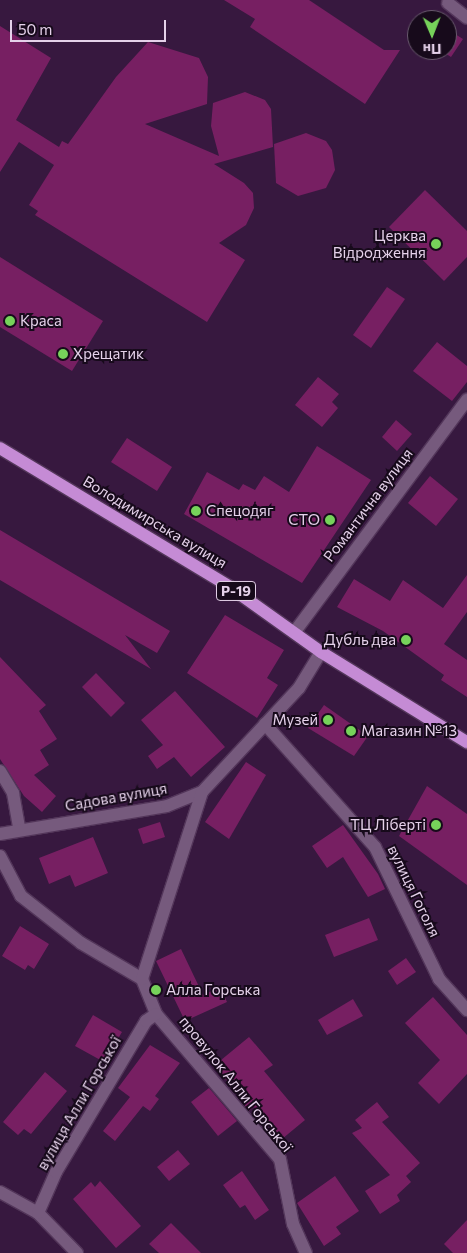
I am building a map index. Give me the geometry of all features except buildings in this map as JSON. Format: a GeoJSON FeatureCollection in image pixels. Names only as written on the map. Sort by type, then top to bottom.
{"type":"FeatureCollection","features":[{"type":"Feature","properties":{"kind":"main road","name":"Володимирська вулиця"},"geometry":{"type":"LineString","coordinates":[[0,448],[296,630],[321,652],[467,742]]}},
{"type":"Feature","properties":{"kind":"street"},"geometry":{"type":"LineString","coordinates":[[448,3],[467,18]]}},
{"type":"Feature","properties":{"kind":"street","name":"Романтична вулиця"},"geometry":{"type":"LineString","coordinates":[[296,630],[467,400]]}},
{"type":"Feature","properties":{"kind":"street","name":"Садова вулиця"},"geometry":{"type":"LineString","coordinates":[[0,834],[19,828],[167,806],[202,792],[299,688],[321,652]]}},
{"type":"Feature","properties":{"kind":"street","name":"вулиця Гоголя"},"geometry":{"type":"LineString","coordinates":[[265,724],[375,847],[439,979],[467,1010]]}},
{"type":"Feature","properties":{"kind":"street"},"geometry":{"type":"LineString","coordinates":[[0,771],[13,793],[19,828]]}},
{"type":"Feature","properties":{"kind":"street"},"geometry":{"type":"LineString","coordinates":[[0,856],[21,896],[81,943],[142,979],[202,792]]}},
{"type":"Feature","properties":{"kind":"street","name":"провулок Алли Горської"},"geometry":{"type":"LineString","coordinates":[[142,979],[156,1014],[280,1159],[292,1224],[306,1253]]}},
{"type":"Feature","properties":{"kind":"street","name":"вулиця Алли Горської"},"geometry":{"type":"LineString","coordinates":[[38,1212],[56,1172],[146,1021],[156,1014]]}},
{"type":"Feature","properties":{"kind":"street"},"geometry":{"type":"LineString","coordinates":[[0,1192],[38,1212],[77,1253]]}},
{"type":"Feature","properties":{"kind":"place","name":"Церква Відродження"},"geometry":{"type":"Point","coordinates":[436,244]}},
{"type":"Feature","properties":{"kind":"place","name":"Краса"},"geometry":{"type":"Point","coordinates":[10,321]}},
{"type":"Feature","properties":{"kind":"place","name":"Хрещатик"},"geometry":{"type":"Point","coordinates":[63,354]}},
{"type":"Feature","properties":{"kind":"place","name":"Спецодяг"},"geometry":{"type":"Point","coordinates":[196,511]}},
{"type":"Feature","properties":{"kind":"place","name":"СТО"},"geometry":{"type":"Point","coordinates":[330,520]}},
{"type":"Feature","properties":{"kind":"place","name":"Дубль два"},"geometry":{"type":"Point","coordinates":[406,640]}},
{"type":"Feature","properties":{"kind":"place","name":"Музей"},"geometry":{"type":"Point","coordinates":[328,720]}},
{"type":"Feature","properties":{"kind":"place","name":"Магазин №13"},"geometry":{"type":"Point","coordinates":[351,731]}},
{"type":"Feature","properties":{"kind":"place","name":"ТЦ Ліберті"},"geometry":{"type":"Point","coordinates":[436,825]}},
{"type":"Feature","properties":{"kind":"place","name":"Алла Горська"},"geometry":{"type":"Point","coordinates":[156,990]}}]}
